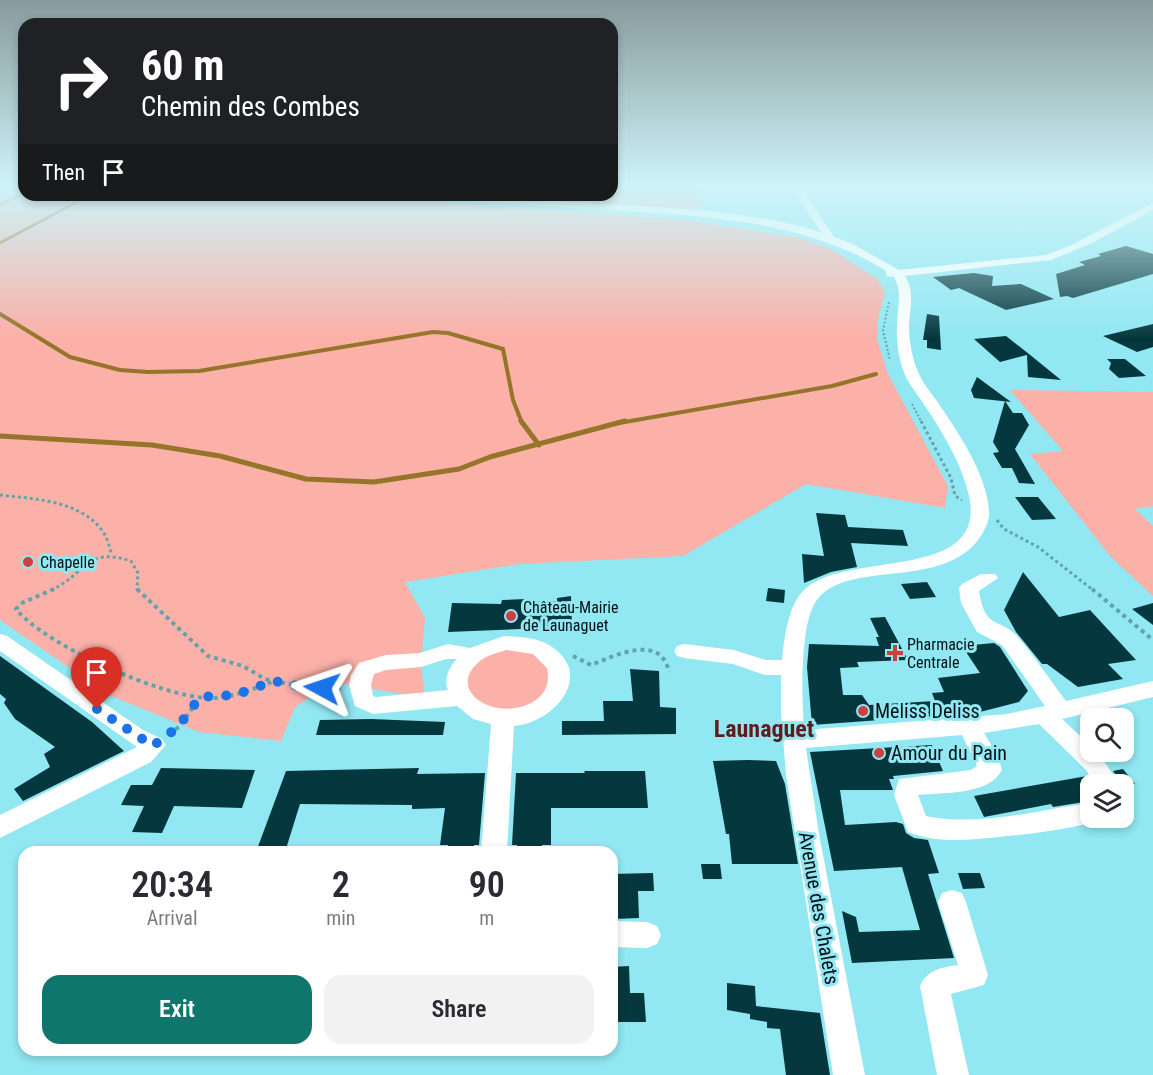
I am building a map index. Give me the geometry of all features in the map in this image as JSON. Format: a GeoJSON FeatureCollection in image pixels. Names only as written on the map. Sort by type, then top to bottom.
{"type":"FeatureCollection","features":[{"type":"Feature","properties":{"kind":"street"},"geometry":{"type":"LineString","coordinates":[[823,237],[843,243],[895,274],[1047,258],[1068,252],[1094,237]]}},
{"type":"Feature","properties":{"kind":"street","name":"Avenue des Chalets"},"geometry":{"type":"LineString","coordinates":[[849,1075],[796,771],[792,668],[799,625],[805,604],[813,592],[825,583],[935,560],[953,552],[967,541],[979,525],[981,507],[977,491],[943,421],[914,381],[906,357],[903,328],[905,297],[895,274]]}},
{"type":"Feature","properties":{"kind":"street"},"geometry":{"type":"LineString","coordinates":[[988,578],[969,588],[971,603],[984,627],[1009,640],[1053,713],[1101,774]]}},
{"type":"Feature","properties":{"kind":"street"},"geometry":{"type":"LineString","coordinates":[[0,641],[135,736],[153,746],[143,756],[0,827]]}},
{"type":"Feature","properties":{"kind":"street"},"geometry":{"type":"LineString","coordinates":[[504,643],[522,644],[548,655],[560,670],[560,684],[554,698],[541,709],[523,716],[503,718],[483,715],[468,707],[461,698],[456,681],[460,667],[471,656],[486,647],[504,643]]}},
{"type":"Feature","properties":{"kind":"street"},"geometry":{"type":"LineString","coordinates":[[461,698],[373,706],[363,700],[359,688],[363,673],[377,662],[421,660],[448,651],[471,656]]}},
{"type":"Feature","properties":{"kind":"street"},"geometry":{"type":"LineString","coordinates":[[684,651],[734,657],[765,667],[792,668]]}},
{"type":"Feature","properties":{"kind":"street"},"geometry":{"type":"LineString","coordinates":[[794,740],[969,728],[1007,723],[1153,688]]}},
{"type":"Feature","properties":{"kind":"street"},"geometry":{"type":"LineString","coordinates":[[494,846],[503,718]]}},
{"type":"Feature","properties":{"kind":"street"},"geometry":{"type":"LineString","coordinates":[[969,728],[986,756],[990,770],[975,779],[908,786],[906,795],[917,825],[933,830],[964,830],[1080,814]]}},
{"type":"Feature","properties":{"kind":"street"},"geometry":{"type":"LineString","coordinates":[[952,902],[974,966],[974,975],[945,979],[935,986],[953,1075]]}},
{"type":"Feature","properties":{"kind":"street"},"geometry":{"type":"LineString","coordinates":[[618,934],[647,935]]}},
{"type":"Feature","properties":{"kind":"path"},"geometry":{"type":"LineString","coordinates":[[0,495],[71,507],[102,529],[112,555]]}},
{"type":"Feature","properties":{"kind":"path"},"geometry":{"type":"LineString","coordinates":[[997,515],[999,526],[1030,542],[1058,561],[1153,640]]}},
{"type":"Feature","properties":{"kind":"path"},"geometry":{"type":"LineString","coordinates":[[274,681],[235,695],[200,697],[143,682],[81,652],[24,620],[16,609],[22,603],[67,583],[83,564],[112,555],[131,561],[138,573],[136,590],[203,652],[243,666],[259,677],[274,681],[303,687],[359,688]]}},
{"type":"Feature","properties":{"kind":"path"},"geometry":{"type":"LineString","coordinates":[[548,655],[557,649],[591,665],[623,653],[650,651],[665,655],[669,660],[669,672]]}},
{"type":"Feature","properties":{"kind":"path"},"geometry":{"type":"LineString","coordinates":[[153,746],[178,727],[200,697]]}},
{"type":"Feature","properties":{"kind":"shaded area"},"geometry":{"type":"Polygon","coordinates":[[[0,237],[800,238],[831,249],[878,280],[885,292],[878,320],[877,339],[888,374],[948,486],[945,508],[806,484],[683,556],[519,564],[405,582],[425,618],[421,664],[425,698],[333,682],[295,707],[281,741],[199,732],[109,695],[0,620],[0,237]]]}},
{"type":"Feature","properties":{"kind":"shaded area"},"geometry":{"type":"Polygon","coordinates":[[[1010,390],[1153,392],[1153,506],[1135,509],[1153,526],[1153,596],[1110,556],[1030,454],[1063,451],[1010,390]]]}},
{"type":"Feature","properties":{"kind":"shaded area"},"geometry":{"type":"Polygon","coordinates":[[[516,647],[546,658],[556,683],[537,706],[501,714],[470,701],[463,676],[482,654],[516,647]]]}},
{"type":"Feature","properties":{"kind":"building"},"geometry":{"type":"Polygon","coordinates":[[[1126,246],[1153,254],[1153,274],[1073,298],[1060,297],[1056,274],[1085,265],[1079,262],[1101,256],[1098,254],[1126,246]]]}},
{"type":"Feature","properties":{"kind":"building"},"geometry":{"type":"Polygon","coordinates":[[[974,273],[993,276],[992,286],[1021,284],[1054,299],[1006,310],[959,288],[951,290],[933,277],[974,273]]]}},
{"type":"Feature","properties":{"kind":"building"},"geometry":{"type":"Polygon","coordinates":[[[927,314],[939,316],[941,350],[927,348],[927,340],[923,340],[927,314]]]}},
{"type":"Feature","properties":{"kind":"building"},"geometry":{"type":"Polygon","coordinates":[[[1153,324],[1153,347],[1137,352],[1103,336],[1153,324]]]}},
{"type":"Feature","properties":{"kind":"building"},"geometry":{"type":"Polygon","coordinates":[[[1006,336],[1061,380],[1028,377],[1027,355],[1000,362],[974,339],[1006,336]]]}},
{"type":"Feature","properties":{"kind":"building"},"geometry":{"type":"Polygon","coordinates":[[[1107,359],[1125,359],[1146,376],[1119,378],[1109,369],[1111,363],[1107,359]]]}},
{"type":"Feature","properties":{"kind":"building"},"geometry":{"type":"Polygon","coordinates":[[[977,377],[1011,402],[974,398],[971,390],[977,377]]]}},
{"type":"Feature","properties":{"kind":"building"},"geometry":{"type":"Polygon","coordinates":[[[1005,401],[1013,413],[1022,413],[1029,425],[1015,449],[1035,484],[1019,483],[1012,468],[1002,468],[993,453],[999,452],[993,442],[1005,401]]]}},
{"type":"Feature","properties":{"kind":"building"},"geometry":{"type":"Polygon","coordinates":[[[1015,497],[1038,497],[1056,519],[1032,520],[1015,497]]]}},
{"type":"Feature","properties":{"kind":"building"},"geometry":{"type":"Polygon","coordinates":[[[816,513],[845,515],[848,527],[903,530],[908,546],[851,543],[857,567],[831,572],[804,583],[802,554],[824,556],[816,513]]]}},
{"type":"Feature","properties":{"kind":"building"},"geometry":{"type":"Polygon","coordinates":[[[1023,572],[1059,617],[1090,610],[1136,660],[1108,664],[1123,679],[1078,687],[1047,664],[1042,664],[1016,632],[1004,610],[1023,572]]]}},
{"type":"Feature","properties":{"kind":"building"},"geometry":{"type":"Polygon","coordinates":[[[927,582],[936,597],[910,599],[901,584],[927,582]]]}},
{"type":"Feature","properties":{"kind":"building"},"geometry":{"type":"Polygon","coordinates":[[[768,588],[785,590],[784,603],[766,601],[768,588]]]}},
{"type":"Feature","properties":{"kind":"building","name":"Château-Mairie de Launaguet"},"geometry":{"type":"Polygon","coordinates":[[[571,596],[572,627],[448,632],[452,603],[501,604],[502,600],[526,599],[526,602],[557,601],[557,598],[571,596]]]}},
{"type":"Feature","properties":{"kind":"building"},"geometry":{"type":"Polygon","coordinates":[[[1153,603],[1153,625],[1132,609],[1153,603]]]}},
{"type":"Feature","properties":{"kind":"building"},"geometry":{"type":"Polygon","coordinates":[[[885,617],[908,660],[857,662],[859,667],[840,668],[843,695],[862,695],[869,705],[935,701],[932,693],[944,692],[938,678],[980,673],[962,646],[994,643],[1000,647],[1028,691],[1019,702],[976,713],[812,725],[807,667],[809,644],[879,646],[876,637],[879,637],[870,618],[885,617]]]}},
{"type":"Feature","properties":{"kind":"building"},"geometry":{"type":"Polygon","coordinates":[[[0,656],[92,722],[124,751],[23,801],[14,789],[50,767],[44,754],[55,747],[15,719],[4,703],[6,699],[0,694],[0,656]]]}},
{"type":"Feature","properties":{"kind":"building"},"geometry":{"type":"Polygon","coordinates":[[[630,669],[659,671],[660,707],[676,708],[676,734],[562,735],[562,721],[604,721],[603,701],[633,701],[630,669]]]}},
{"type":"Feature","properties":{"kind":"building"},"geometry":{"type":"Polygon","coordinates":[[[371,719],[445,722],[443,735],[316,735],[320,720],[371,719]]]}},
{"type":"Feature","properties":{"kind":"building"},"geometry":{"type":"Polygon","coordinates":[[[932,745],[943,771],[893,776],[894,779],[889,779],[893,790],[840,790],[845,825],[896,822],[903,824],[906,833],[914,838],[928,840],[939,873],[928,874],[954,958],[852,963],[842,911],[856,917],[859,932],[920,930],[902,867],[834,871],[810,752],[932,745]]]}},
{"type":"Feature","properties":{"kind":"building"},"geometry":{"type":"Polygon","coordinates":[[[713,761],[776,761],[785,784],[798,864],[732,864],[729,834],[726,834],[713,761]]]}},
{"type":"Feature","properties":{"kind":"building"},"geometry":{"type":"Polygon","coordinates":[[[161,768],[255,770],[242,808],[174,806],[162,833],[132,832],[144,806],[121,805],[131,785],[152,785],[161,768]]]}},
{"type":"Feature","properties":{"kind":"building"},"geometry":{"type":"Polygon","coordinates":[[[419,768],[417,774],[485,773],[479,845],[440,845],[445,808],[412,809],[412,805],[300,804],[287,846],[258,846],[286,771],[419,768]]]}},
{"type":"Feature","properties":{"kind":"building"},"geometry":{"type":"Polygon","coordinates":[[[1123,769],[1127,774],[1115,774],[1113,771],[1123,769]]]}},
{"type":"Feature","properties":{"kind":"building"},"geometry":{"type":"Polygon","coordinates":[[[584,771],[645,771],[648,808],[551,808],[551,845],[512,845],[516,773],[585,773],[584,771]]]}},
{"type":"Feature","properties":{"kind":"building"},"geometry":{"type":"Polygon","coordinates":[[[1080,777],[1080,803],[1053,807],[1051,804],[984,817],[974,796],[1080,777]]]}},
{"type":"Feature","properties":{"kind":"building"},"geometry":{"type":"Polygon","coordinates":[[[701,864],[720,864],[722,879],[703,879],[701,864]]]}},
{"type":"Feature","properties":{"kind":"building"},"geometry":{"type":"Polygon","coordinates":[[[653,873],[654,891],[638,891],[639,918],[618,919],[618,874],[653,873]]]}},
{"type":"Feature","properties":{"kind":"building"},"geometry":{"type":"Polygon","coordinates":[[[958,873],[980,873],[985,888],[963,889],[958,873]]]}},
{"type":"Feature","properties":{"kind":"building"},"geometry":{"type":"Polygon","coordinates":[[[629,966],[630,993],[644,993],[646,1022],[618,1022],[618,967],[629,966]]]}},
{"type":"Feature","properties":{"kind":"building"},"geometry":{"type":"Polygon","coordinates":[[[727,983],[755,986],[756,1006],[820,1013],[830,1075],[786,1075],[780,1029],[767,1028],[767,1022],[750,1019],[750,1014],[727,1010],[727,983]]]}},
{"type":"Feature","properties":{"kind":"waterway"},"geometry":{"type":"LineString","coordinates":[[0,243],[11,237]]}},
{"type":"Feature","properties":{"kind":"waterway"},"geometry":{"type":"LineString","coordinates":[[0,314],[70,357],[120,370],[148,372],[199,371],[433,332],[448,333],[503,349],[513,400],[521,422]]}},
{"type":"Feature","properties":{"kind":"waterway"},"geometry":{"type":"LineString","coordinates":[[619,423],[832,386],[876,374]]}},
{"type":"Feature","properties":{"kind":"waterway"},"geometry":{"type":"LineString","coordinates":[[538,444],[625,421]]}},
{"type":"Feature","properties":{"kind":"waterway"},"geometry":{"type":"LineString","coordinates":[[521,422],[538,444]]}},
{"type":"Feature","properties":{"kind":"waterway"},"geometry":{"type":"LineString","coordinates":[[0,436],[152,445],[220,456],[306,479],[374,482],[459,469],[490,457],[538,444]]}},
{"type":"Feature","properties":{"kind":"place","name":"Chapelle"},"geometry":{"type":"Point","coordinates":[28,562]}},
{"type":"Feature","properties":{"kind":"place","name":"Château-Mairie de Launaguet"},"geometry":{"type":"Point","coordinates":[511,616]}},
{"type":"Feature","properties":{"kind":"place","name":"Pharmacie Centrale"},"geometry":{"type":"Point","coordinates":[895,653]}},
{"type":"Feature","properties":{"kind":"place","name":"Meliss Deliss"},"geometry":{"type":"Point","coordinates":[863,711]}},
{"type":"Feature","properties":{"kind":"place","name":"Amour du Pain"},"geometry":{"type":"Point","coordinates":[879,753]}},
{"type":"Feature","properties":{"kind":"district","name":"Launaguet"},"geometry":{"type":"Point","coordinates":[764,729]}},
{"type":"Feature","properties":{"kind":"route"},"geometry":{"type":"LineString","coordinates":[[97,709],[153,746],[178,727],[200,697],[235,695],[274,681],[322,688]]}}]}
